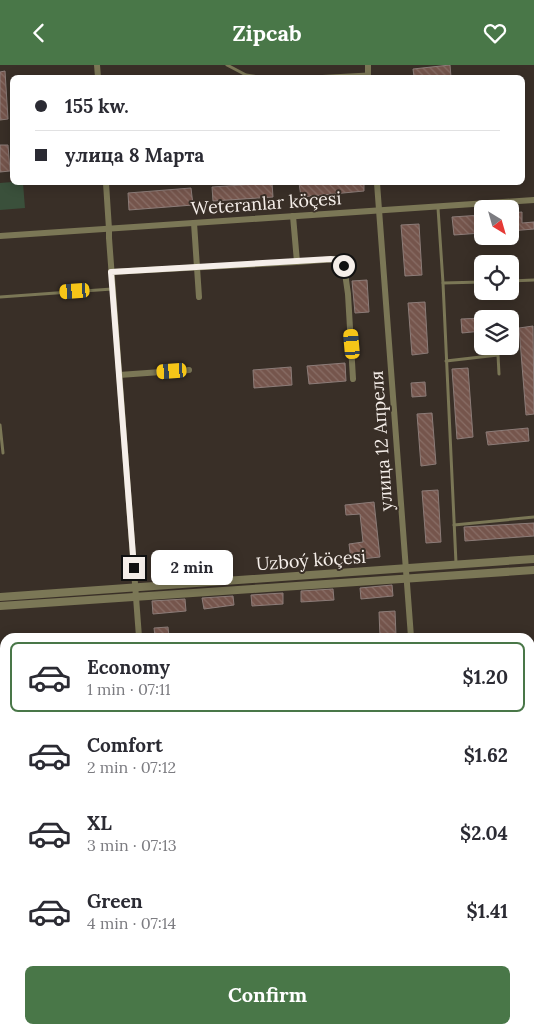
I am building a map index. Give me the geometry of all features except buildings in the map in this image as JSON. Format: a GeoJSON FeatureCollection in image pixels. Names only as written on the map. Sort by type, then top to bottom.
{"type":"FeatureCollection","features":[{"type":"Feature","properties":{"kind":"street"},"geometry":{"type":"LineString","coordinates":[[106,185],[112,289],[139,633]]}},
{"type":"Feature","properties":{"kind":"street","name":"улица 12 Апреля"},"geometry":{"type":"LineString","coordinates":[[377,185],[411,633]]}},
{"type":"Feature","properties":{"kind":"street","name":"Weteranlar köçesi"},"geometry":{"type":"LineString","coordinates":[[0,237],[534,200]]}},
{"type":"Feature","properties":{"kind":"street"},"geometry":{"type":"LineString","coordinates":[[293,217],[298,262]]}},
{"type":"Feature","properties":{"kind":"street"},"geometry":{"type":"LineString","coordinates":[[194,223],[199,297]]}},
{"type":"Feature","properties":{"kind":"street"},"geometry":{"type":"LineString","coordinates":[[111,272],[336,259],[344,266],[348,294],[354,379]]}},
{"type":"Feature","properties":{"kind":"street"},"geometry":{"type":"LineString","coordinates":[[119,375],[189,370]]}},
{"type":"Feature","properties":{"kind":"street","name":"Uzboý köçesi"},"geometry":{"type":"LineString","coordinates":[[0,597],[534,559]]}},
{"type":"Feature","properties":{"kind":"street","name":"Uzboý köçesi"},"geometry":{"type":"LineString","coordinates":[[0,606],[534,570]]}},
{"type":"Feature","properties":{"kind":"lane"},"geometry":{"type":"LineString","coordinates":[[227,65],[246,75]]}},
{"type":"Feature","properties":{"kind":"lane"},"geometry":{"type":"LineString","coordinates":[[438,207],[444,283],[456,564]]}},
{"type":"Feature","properties":{"kind":"lane"},"geometry":{"type":"LineString","coordinates":[[519,281],[534,280]]}},
{"type":"Feature","properties":{"kind":"lane"},"geometry":{"type":"LineString","coordinates":[[444,283],[474,282]]}},
{"type":"Feature","properties":{"kind":"lane"},"geometry":{"type":"LineString","coordinates":[[0,297],[112,289]]}},
{"type":"Feature","properties":{"kind":"lane"},"geometry":{"type":"LineString","coordinates":[[446,361],[498,355],[499,374]]}},
{"type":"Feature","properties":{"kind":"lane"},"geometry":{"type":"LineString","coordinates":[[0,425],[3,453]]}},
{"type":"Feature","properties":{"kind":"lane"},"geometry":{"type":"LineString","coordinates":[[454,525],[534,517]]}},
{"type":"Feature","properties":{"kind":"green space"},"geometry":{"type":"Polygon","coordinates":[[[10,182],[10,185],[23,185],[25,208],[0,210],[0,183],[10,182]]]}},
{"type":"Feature","properties":{"kind":"route"},"geometry":{"type":"LineString","coordinates":[[134,568],[111,272],[331,259],[336,259],[344,266]]}}]}
